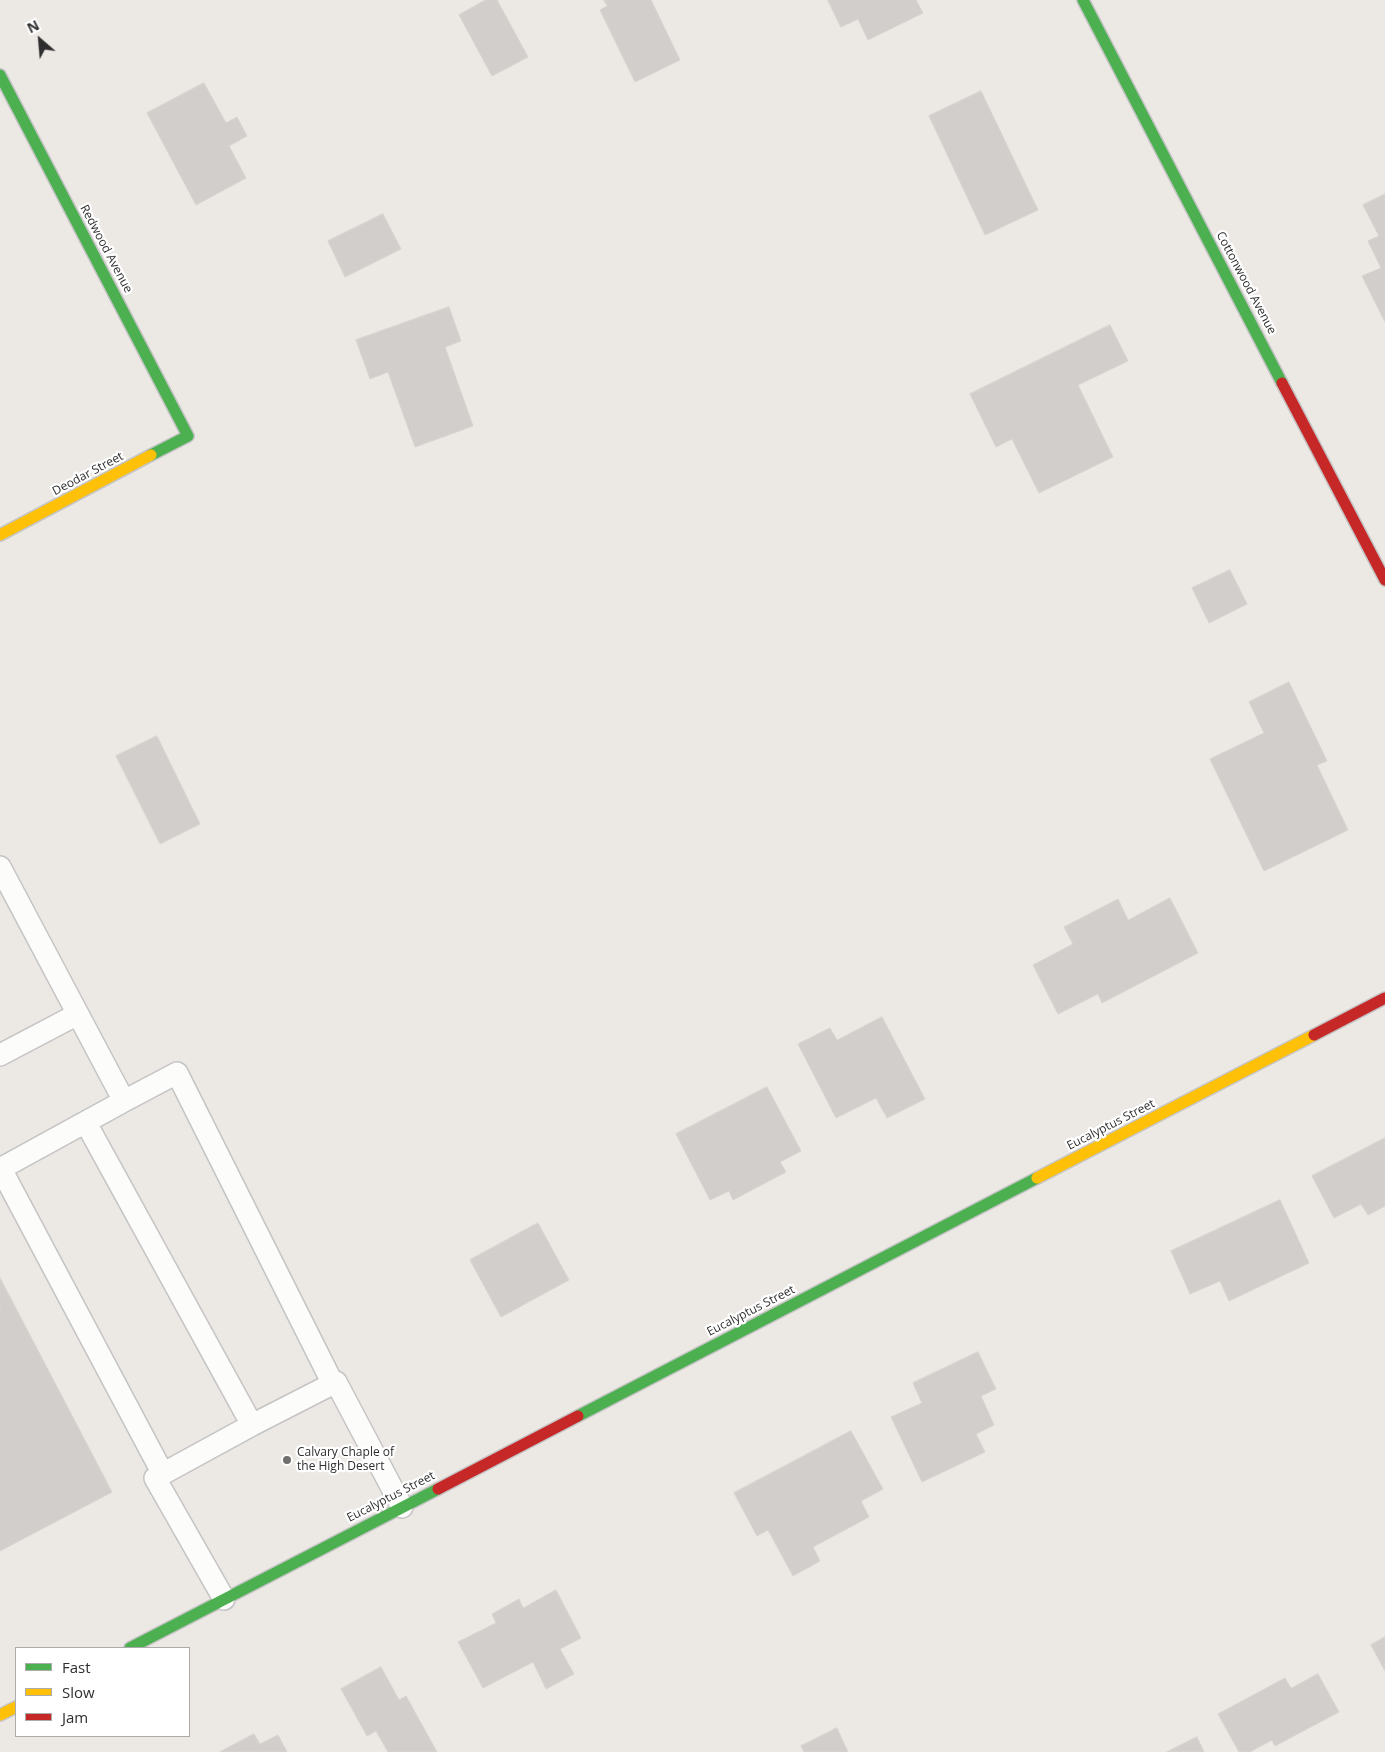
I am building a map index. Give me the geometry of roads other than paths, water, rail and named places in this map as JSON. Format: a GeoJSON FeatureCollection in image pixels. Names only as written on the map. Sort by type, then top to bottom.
{"type":"FeatureCollection","features":[{"type":"Feature","properties":{"kind":"main road","name":"Cottonwood Avenue"},"geometry":{"type":"LineString","coordinates":[[1083,0],[1385,580]]}},
{"type":"Feature","properties":{"kind":"main road","name":"Redwood Avenue"},"geometry":{"type":"LineString","coordinates":[[0,75],[188,436]]}},
{"type":"Feature","properties":{"kind":"main road","name":"Deodar Street"},"geometry":{"type":"LineString","coordinates":[[0,535],[188,436]]}},
{"type":"Feature","properties":{"kind":"main road","name":"Eucalyptus Street"},"geometry":{"type":"LineString","coordinates":[[132,1647],[1385,998]]}},
{"type":"Feature","properties":{"kind":"main road"},"geometry":{"type":"LineString","coordinates":[[0,1715],[15,1708]]}},
{"type":"Feature","properties":{"kind":"lane"},"geometry":{"type":"LineString","coordinates":[[0,867],[124,1101]]}},
{"type":"Feature","properties":{"kind":"lane"},"geometry":{"type":"LineString","coordinates":[[0,1055],[78,1014]]}},
{"type":"Feature","properties":{"kind":"lane"},"geometry":{"type":"LineString","coordinates":[[163,1474],[0,1169],[124,1101],[178,1073],[332,1384]]}},
{"type":"Feature","properties":{"kind":"lane"},"geometry":{"type":"LineString","coordinates":[[86,1123],[252,1425]]}},
{"type":"Feature","properties":{"kind":"lane"},"geometry":{"type":"LineString","coordinates":[[224,1599],[155,1478],[252,1425],[336,1382],[402,1507]]}},
{"type":"Feature","properties":{"kind":"place","name":"Calvary Chaple of the High Desert"},"geometry":{"type":"Point","coordinates":[287,1460]}}]}
